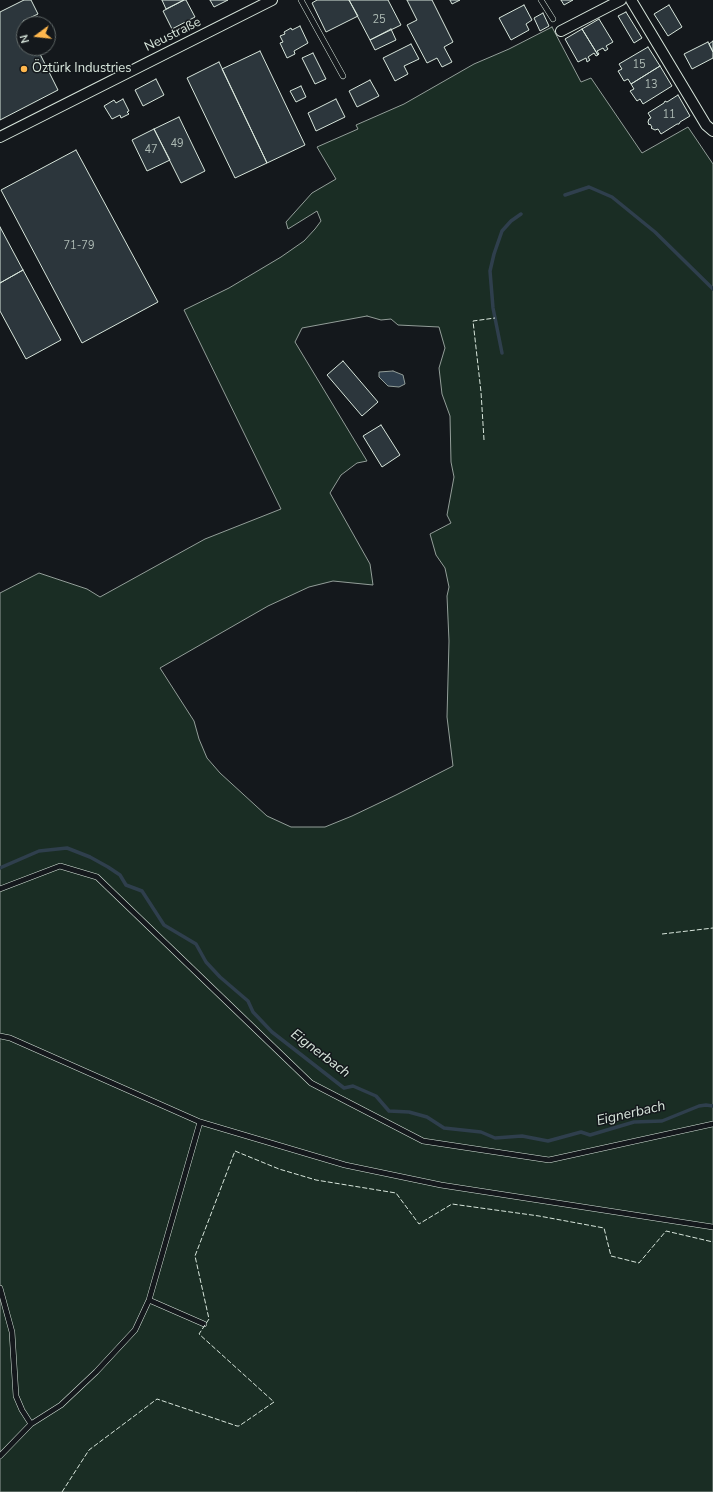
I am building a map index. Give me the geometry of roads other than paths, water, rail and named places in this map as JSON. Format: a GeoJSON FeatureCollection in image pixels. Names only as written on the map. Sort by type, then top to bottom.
{"type":"FeatureCollection","features":[{"type":"Feature","properties":{"kind":"street","name":"Neustraße"},"geometry":{"type":"LineString","coordinates":[[0,137],[272,0]]}},
{"type":"Feature","properties":{"kind":"street"},"geometry":{"type":"LineString","coordinates":[[561,31],[620,0]]}},
{"type":"Feature","properties":{"kind":"street"},"geometry":{"type":"LineString","coordinates":[[631,0],[706,124],[713,131]]}},
{"type":"Feature","properties":{"kind":"lane"},"geometry":{"type":"LineString","coordinates":[[301,0],[343,76]]}},
{"type":"Feature","properties":{"kind":"lane"},"geometry":{"type":"LineString","coordinates":[[542,0],[553,19]]}},
{"type":"Feature","properties":{"kind":"lane"},"geometry":{"type":"LineString","coordinates":[[0,889],[60,866],[97,877],[311,1083],[423,1141],[549,1160],[713,1124]]}},
{"type":"Feature","properties":{"kind":"lane"},"geometry":{"type":"LineString","coordinates":[[0,1036],[10,1038],[200,1122],[345,1165],[448,1186],[713,1227]]}},
{"type":"Feature","properties":{"kind":"lane"},"geometry":{"type":"LineString","coordinates":[[0,1456],[31,1424],[61,1405],[96,1372],[135,1330],[149,1300],[200,1122]]}},
{"type":"Feature","properties":{"kind":"lane"},"geometry":{"type":"LineString","coordinates":[[0,1288],[12,1332],[16,1396],[22,1410],[31,1424]]}},
{"type":"Feature","properties":{"kind":"lane"},"geometry":{"type":"LineString","coordinates":[[149,1300],[204,1324]]}},
{"type":"Feature","properties":{"kind":"water"},"geometry":{"type":"Polygon","coordinates":[[[393,371],[403,375],[405,384],[399,387],[388,386],[379,377],[379,372],[393,371]]]}},
{"type":"Feature","properties":{"kind":"waterway"},"geometry":{"type":"LineString","coordinates":[[565,195],[589,187],[612,197],[655,232],[713,289]]}},
{"type":"Feature","properties":{"kind":"waterway"},"geometry":{"type":"LineString","coordinates":[[502,353],[493,308],[490,271],[502,231],[511,221],[521,214]]}},
{"type":"Feature","properties":{"kind":"waterway","name":"Eignerbach"},"geometry":{"type":"LineString","coordinates":[[0,868],[39,851],[67,848],[90,857],[108,867],[120,875],[126,885],[142,891],[164,925],[196,944],[206,962],[220,977],[248,1001],[253,1012],[272,1032],[344,1088],[353,1086],[376,1096],[389,1111],[409,1112],[427,1117],[444,1128],[481,1132],[495,1138],[522,1136],[548,1141],[581,1132],[590,1135],[634,1122],[662,1121],[699,1106],[713,1106]]}},
{"type":"Feature","properties":{"kind":"place","name":"Öztürk Industries"},"geometry":{"type":"Point","coordinates":[24,69]}}]}
